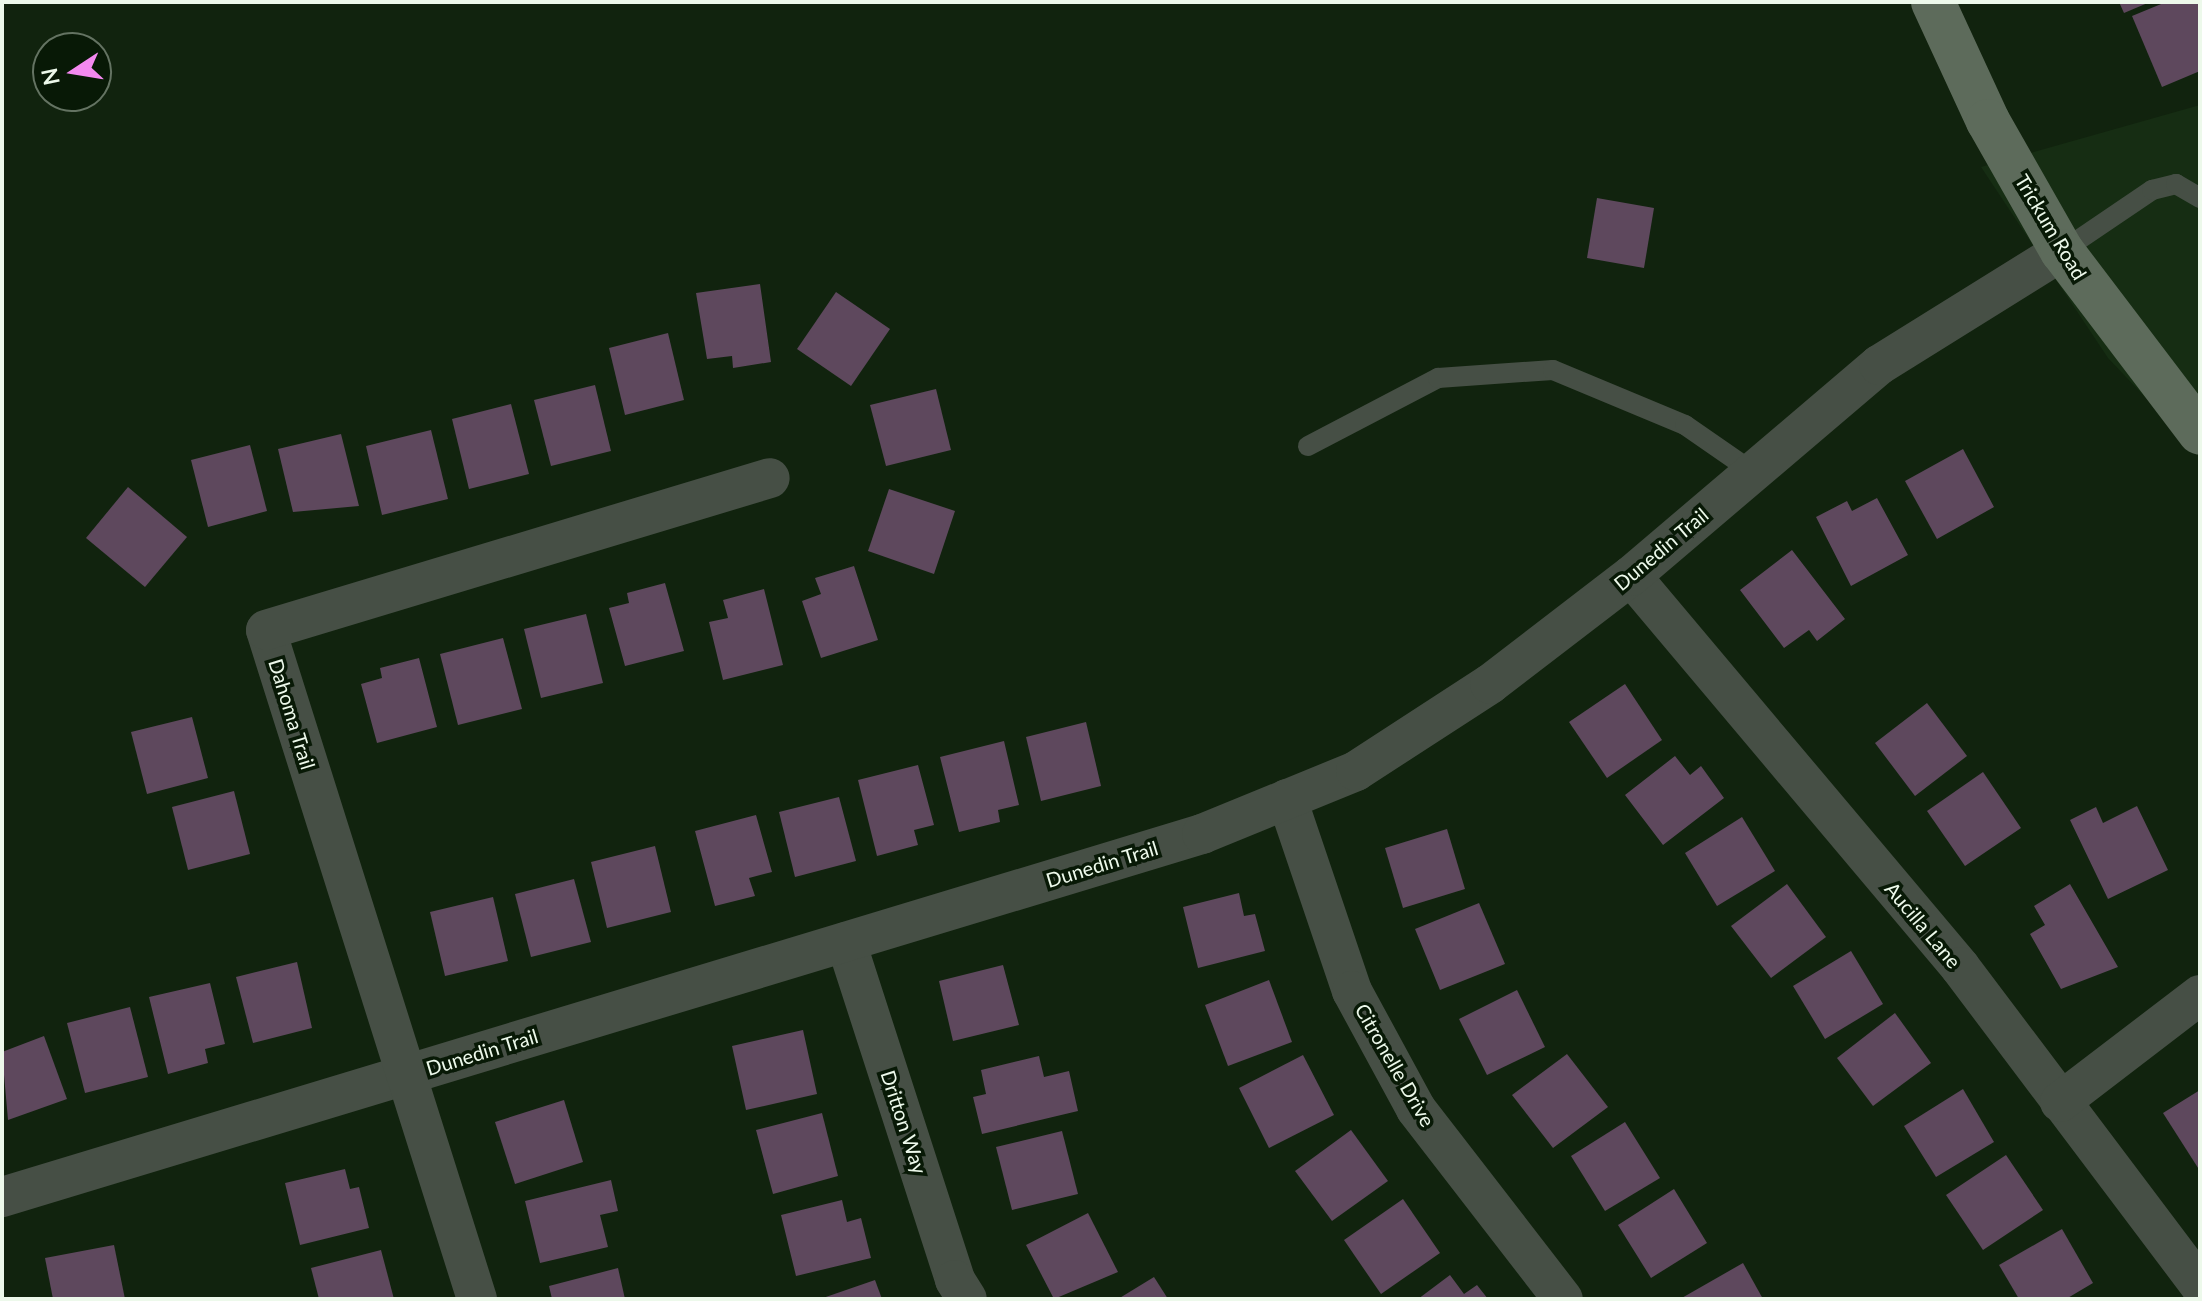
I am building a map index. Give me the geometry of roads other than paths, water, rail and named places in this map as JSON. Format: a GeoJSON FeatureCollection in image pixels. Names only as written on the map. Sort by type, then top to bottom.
{"type":"FeatureCollection","features":[{"type":"Feature","properties":{"kind":"street","name":"Trickum Road"},"geometry":{"type":"LineString","coordinates":[[1933,2],[1988,121],[2062,251],[2200,433]]}},
{"type":"Feature","properties":{"kind":"street","name":"Dunedin Trail"},"geometry":{"type":"LineString","coordinates":[[2,1197],[1202,834],[1287,799],[1392,748],[1631,576],[1879,365],[2062,251]]}},
{"type":"Feature","properties":{"kind":"street","name":"Dahoma Trail"},"geometry":{"type":"LineString","coordinates":[[477,1299],[266,630],[770,478]]}},
{"type":"Feature","properties":{"kind":"street","name":"Aucilla Lane"},"geometry":{"type":"LineString","coordinates":[[1631,576],[1960,967],[2200,1286]]}},
{"type":"Feature","properties":{"kind":"street","name":"Citronelle Drive"},"geometry":{"type":"LineString","coordinates":[[1287,799],[1352,991],[1409,1096],[1563,1299]]}},
{"type":"Feature","properties":{"kind":"street","name":"Dritton Way"},"geometry":{"type":"LineString","coordinates":[[846,942],[955,1280],[967,1299]]}},
{"type":"Feature","properties":{"kind":"street"},"geometry":{"type":"LineString","coordinates":[[2060,1102],[2200,995]]}},
{"type":"Feature","properties":{"kind":"lane"},"geometry":{"type":"LineString","coordinates":[[2062,251],[2152,190],[2176,184],[2200,198]]}},
{"type":"Feature","properties":{"kind":"lane"},"geometry":{"type":"LineString","coordinates":[[1308,446],[1438,378],[1553,370],[1685,425],[1753,472]]}}]}
